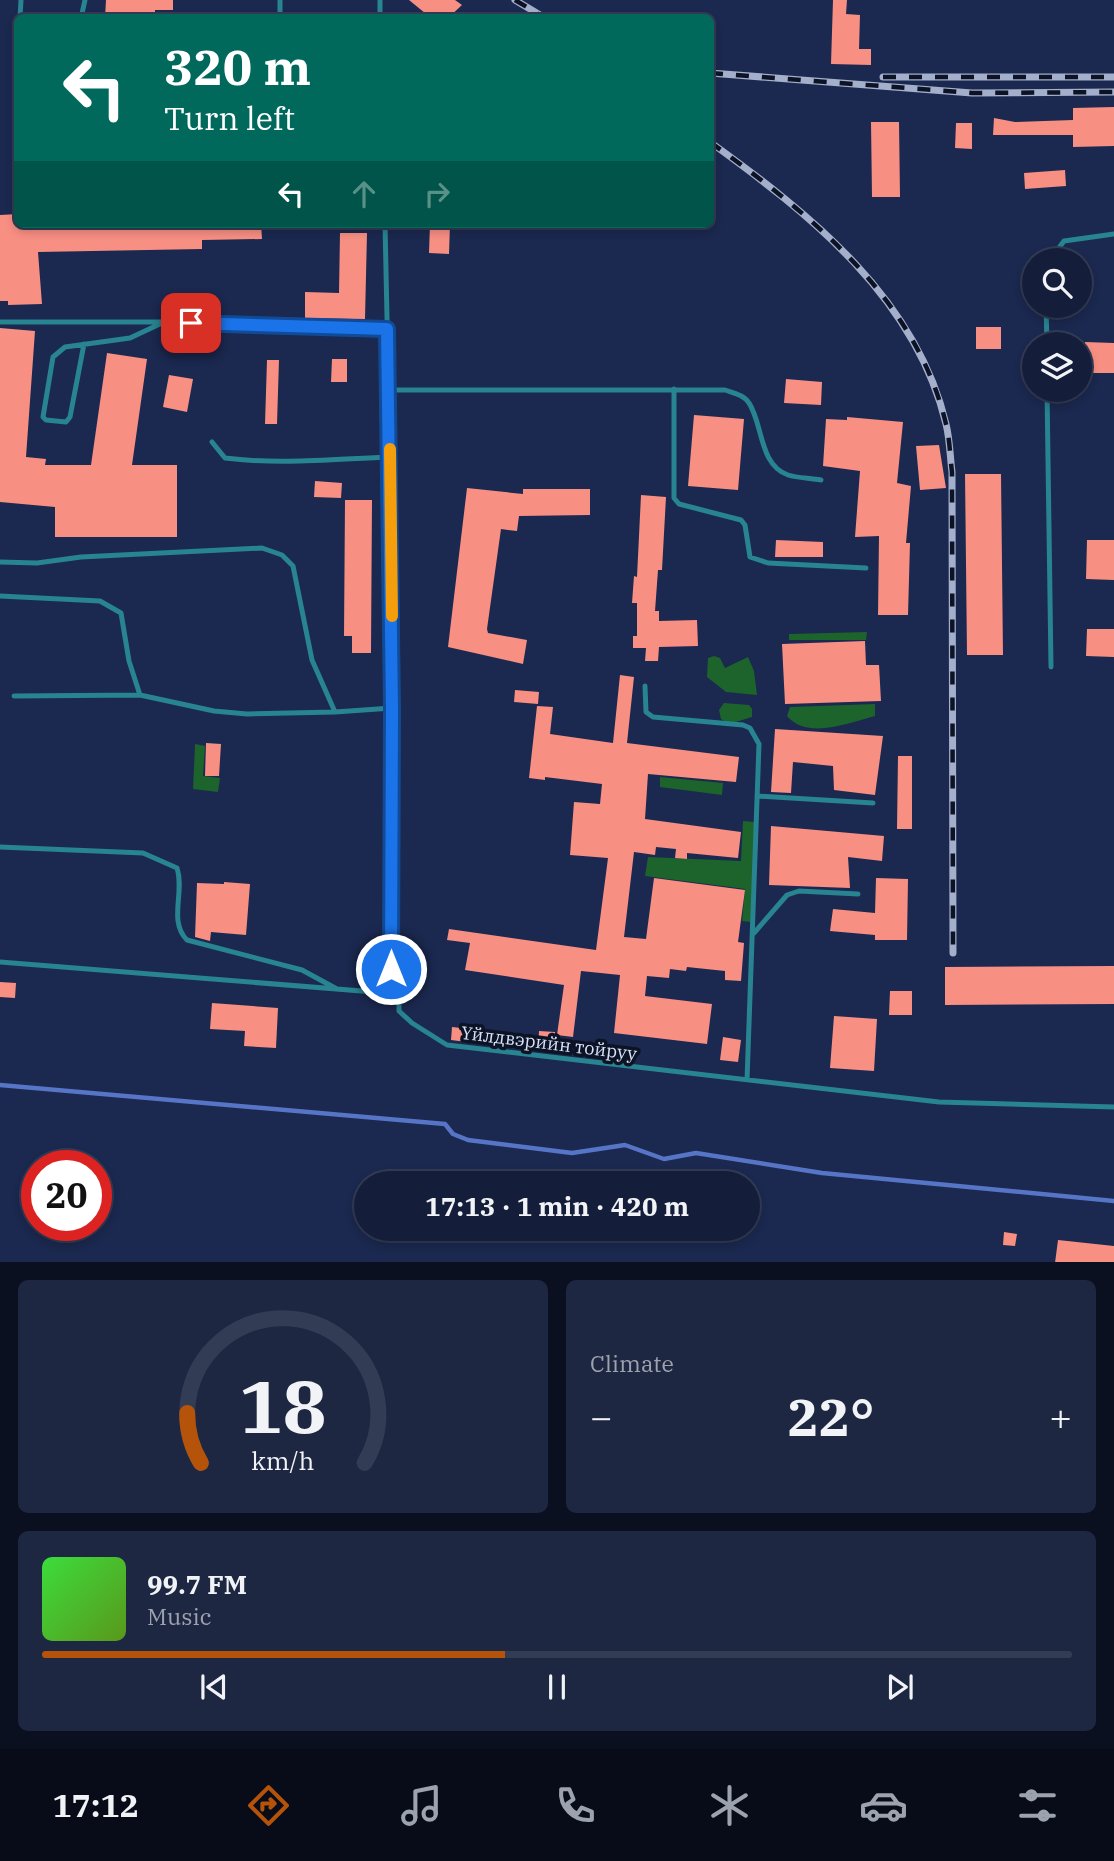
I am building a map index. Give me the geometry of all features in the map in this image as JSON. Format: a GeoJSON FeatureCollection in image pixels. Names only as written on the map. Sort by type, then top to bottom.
{"type":"FeatureCollection","features":[{"type":"Feature","properties":{"kind":"lane","name":"Үйлдвэрийн тойруу"},"geometry":{"type":"LineString","coordinates":[[385,228],[390,390],[391,969],[399,994],[399,1011],[412,1023],[447,1045],[939,1102],[1114,1107]]}},
{"type":"Feature","properties":{"kind":"lane"},"geometry":{"type":"LineString","coordinates":[[1059,248],[1064,241],[1114,234]]}},
{"type":"Feature","properties":{"kind":"lane"},"geometry":{"type":"LineString","coordinates":[[1,322],[165,322],[387,329]]}},
{"type":"Feature","properties":{"kind":"lane"},"geometry":{"type":"LineString","coordinates":[[84,344],[70,417],[66,422],[46,420],[43,416],[53,357],[65,347],[84,344],[130,338],[165,322]]}},
{"type":"Feature","properties":{"kind":"lane"},"geometry":{"type":"LineString","coordinates":[[674,389],[674,498],[679,504],[741,520],[745,525],[750,557],[768,563],[866,568]]}},
{"type":"Feature","properties":{"kind":"lane"},"geometry":{"type":"LineString","coordinates":[[390,390],[725,390],[743,396],[750,403],[768,456],[777,468],[787,475],[821,480]]}},
{"type":"Feature","properties":{"kind":"lane"},"geometry":{"type":"LineString","coordinates":[[1047,402],[1051,667]]}},
{"type":"Feature","properties":{"kind":"lane"},"geometry":{"type":"LineString","coordinates":[[212,442],[225,458],[280,463],[390,457]]}},
{"type":"Feature","properties":{"kind":"lane"},"geometry":{"type":"LineString","coordinates":[[0,562],[37,564],[81,557],[262,548],[282,555],[293,566],[312,660],[335,712]]}},
{"type":"Feature","properties":{"kind":"lane"},"geometry":{"type":"LineString","coordinates":[[0,596],[100,601],[113,607],[121,613],[124,622],[129,661],[140,695]]}},
{"type":"Feature","properties":{"kind":"lane"},"geometry":{"type":"LineString","coordinates":[[645,686],[646,712],[653,717],[743,725],[750,728],[759,744],[747,1080]]}},
{"type":"Feature","properties":{"kind":"lane"},"geometry":{"type":"LineString","coordinates":[[13,696],[140,695],[214,711],[247,714],[392,708]]}},
{"type":"Feature","properties":{"kind":"lane"},"geometry":{"type":"LineString","coordinates":[[757,796],[873,803]]}},
{"type":"Feature","properties":{"kind":"lane"},"geometry":{"type":"LineString","coordinates":[[0,847],[144,853],[159,858],[177,868],[181,880],[177,924],[187,940],[302,970],[337,989]]}},
{"type":"Feature","properties":{"kind":"lane"},"geometry":{"type":"LineString","coordinates":[[754,933],[787,895],[799,891],[858,894]]}},
{"type":"Feature","properties":{"kind":"lane"},"geometry":{"type":"LineString","coordinates":[[0,962],[399,994]]}},
{"type":"Feature","properties":{"kind":"green space"},"geometry":{"type":"Polygon","coordinates":[[[867,632],[866,640],[789,640],[789,634],[867,632]]]}},
{"type":"Feature","properties":{"kind":"green space"},"geometry":{"type":"Polygon","coordinates":[[[748,657],[754,671],[757,695],[726,692],[707,677],[708,658],[720,658],[725,668],[748,657]]]}},
{"type":"Feature","properties":{"kind":"green space"},"geometry":{"type":"Polygon","coordinates":[[[724,703],[749,705],[752,717],[729,724],[721,719],[719,710],[724,703]]]}},
{"type":"Feature","properties":{"kind":"green space"},"geometry":{"type":"Polygon","coordinates":[[[875,704],[875,716],[829,728],[806,727],[787,716],[790,707],[875,704]]]}},
{"type":"Feature","properties":{"kind":"green space"},"geometry":{"type":"Polygon","coordinates":[[[195,744],[205,746],[203,776],[220,778],[218,792],[193,789],[195,744]]]}},
{"type":"Feature","properties":{"kind":"green space"},"geometry":{"type":"Polygon","coordinates":[[[660,777],[723,783],[722,795],[660,787],[660,777]]]}},
{"type":"Feature","properties":{"kind":"green space"},"geometry":{"type":"Polygon","coordinates":[[[743,821],[755,822],[751,922],[742,921],[745,889],[645,876],[648,857],[741,861],[743,821]]]}},
{"type":"Feature","properties":{"kind":"building"},"geometry":{"type":"Polygon","coordinates":[[[106,0],[173,0],[173,10],[155,10],[155,14],[105,14],[106,0]]]}},
{"type":"Feature","properties":{"kind":"building"},"geometry":{"type":"Polygon","coordinates":[[[409,0],[455,0],[462,5],[452,14],[426,14],[409,0]]]}},
{"type":"Feature","properties":{"kind":"building"},"geometry":{"type":"Polygon","coordinates":[[[833,0],[847,0],[846,14],[860,15],[859,49],[871,49],[871,65],[831,64],[833,0]]]}},
{"type":"Feature","properties":{"kind":"building"},"geometry":{"type":"Polygon","coordinates":[[[1114,107],[1114,146],[1073,147],[1073,135],[993,135],[994,118],[1015,122],[1073,120],[1073,108],[1114,107]]]}},
{"type":"Feature","properties":{"kind":"building"},"geometry":{"type":"Polygon","coordinates":[[[871,122],[899,122],[900,197],[872,197],[871,122]]]}},
{"type":"Feature","properties":{"kind":"building"},"geometry":{"type":"Polygon","coordinates":[[[956,123],[972,123],[972,149],[955,148],[956,123]]]}},
{"type":"Feature","properties":{"kind":"building"},"geometry":{"type":"Polygon","coordinates":[[[1065,170],[1066,186],[1025,189],[1024,173],[1065,170]]]}},
{"type":"Feature","properties":{"kind":"building"},"geometry":{"type":"Polygon","coordinates":[[[14,214],[14,228],[261,228],[262,239],[202,240],[202,249],[38,252],[42,304],[8,305],[8,301],[0,301],[0,215],[14,214]]]}},
{"type":"Feature","properties":{"kind":"building"},"geometry":{"type":"Polygon","coordinates":[[[430,228],[450,228],[449,254],[429,253],[430,228]]]}},
{"type":"Feature","properties":{"kind":"building"},"geometry":{"type":"Polygon","coordinates":[[[340,233],[367,233],[365,319],[305,318],[305,292],[339,293],[340,233]]]}},
{"type":"Feature","properties":{"kind":"building"},"geometry":{"type":"Polygon","coordinates":[[[976,327],[1001,327],[1001,349],[976,349],[976,327]]]}},
{"type":"Feature","properties":{"kind":"building"},"geometry":{"type":"Polygon","coordinates":[[[0,328],[35,331],[26,457],[46,459],[45,465],[91,465],[107,353],[147,359],[132,465],[177,465],[177,537],[55,537],[55,507],[0,502],[0,328]]]}},
{"type":"Feature","properties":{"kind":"building"},"geometry":{"type":"Polygon","coordinates":[[[1092,342],[1114,343],[1114,373],[1092,373],[1092,342]]]}},
{"type":"Feature","properties":{"kind":"building"},"geometry":{"type":"Polygon","coordinates":[[[332,359],[347,359],[347,382],[331,382],[332,359]]]}},
{"type":"Feature","properties":{"kind":"building"},"geometry":{"type":"Polygon","coordinates":[[[267,360],[279,360],[277,424],[265,424],[267,360]]]}},
{"type":"Feature","properties":{"kind":"building"},"geometry":{"type":"Polygon","coordinates":[[[169,375],[193,379],[187,412],[163,407],[169,375]]]}},
{"type":"Feature","properties":{"kind":"building"},"geometry":{"type":"Polygon","coordinates":[[[786,379],[822,382],[821,405],[784,403],[786,379]]]}},
{"type":"Feature","properties":{"kind":"building"},"geometry":{"type":"Polygon","coordinates":[[[694,415],[744,419],[738,490],[688,486],[694,415]]]}},
{"type":"Feature","properties":{"kind":"building"},"geometry":{"type":"Polygon","coordinates":[[[847,417],[903,422],[897,483],[911,486],[906,543],[910,543],[908,615],[878,615],[879,536],[855,537],[860,471],[823,466],[826,419],[847,420],[847,417]]]}},
{"type":"Feature","properties":{"kind":"building"},"geometry":{"type":"Polygon","coordinates":[[[939,445],[946,488],[920,490],[916,446],[939,445]]]}},
{"type":"Feature","properties":{"kind":"building"},"geometry":{"type":"Polygon","coordinates":[[[965,474],[1001,474],[1003,655],[967,655],[965,474]]]}},
{"type":"Feature","properties":{"kind":"building"},"geometry":{"type":"Polygon","coordinates":[[[315,481],[342,483],[341,498],[314,497],[315,481]]]}},
{"type":"Feature","properties":{"kind":"building"},"geometry":{"type":"Polygon","coordinates":[[[467,488],[523,494],[523,489],[590,489],[590,515],[519,516],[517,531],[501,529],[487,629],[488,633],[527,640],[523,664],[448,647],[467,488]]]}},
{"type":"Feature","properties":{"kind":"building"},"geometry":{"type":"Polygon","coordinates":[[[641,495],[666,497],[662,570],[658,570],[655,611],[659,611],[659,621],[697,620],[698,646],[659,647],[658,661],[645,661],[646,648],[633,648],[633,636],[637,636],[637,603],[632,603],[634,576],[637,577],[641,495]]]}},
{"type":"Feature","properties":{"kind":"building"},"geometry":{"type":"Polygon","coordinates":[[[345,500],[372,500],[371,653],[352,653],[352,636],[344,636],[345,500]]]}},
{"type":"Feature","properties":{"kind":"building"},"geometry":{"type":"Polygon","coordinates":[[[776,540],[823,542],[823,557],[775,557],[776,540]]]}},
{"type":"Feature","properties":{"kind":"building"},"geometry":{"type":"Polygon","coordinates":[[[1087,540],[1114,540],[1114,580],[1086,579],[1087,540]]]}},
{"type":"Feature","properties":{"kind":"building"},"geometry":{"type":"Polygon","coordinates":[[[1087,629],[1114,629],[1114,657],[1086,656],[1087,629]]]}},
{"type":"Feature","properties":{"kind":"building"},"geometry":{"type":"Polygon","coordinates":[[[865,641],[866,665],[879,665],[881,701],[785,704],[782,644],[865,641]]]}},
{"type":"Feature","properties":{"kind":"building"},"geometry":{"type":"Polygon","coordinates":[[[620,675],[634,677],[627,743],[739,757],[736,782],[648,774],[645,819],[741,832],[738,858],[687,853],[687,859],[675,858],[676,849],[656,847],[655,855],[634,852],[624,937],[646,939],[654,878],[745,890],[738,942],[744,943],[741,981],[725,980],[725,971],[687,967],[686,971],[670,969],[669,978],[647,976],[645,996],[712,1004],[707,1044],[614,1033],[620,975],[581,971],[573,1037],[557,1035],[564,985],[465,970],[470,943],[447,940],[449,929],[596,950],[608,858],[570,855],[574,802],[600,804],[602,784],[545,777],[545,780],[529,778],[537,706],[553,707],[550,734],[613,743],[620,675]]]}},
{"type":"Feature","properties":{"kind":"building"},"geometry":{"type":"Polygon","coordinates":[[[515,690],[539,692],[538,704],[514,702],[515,690]]]}},
{"type":"Feature","properties":{"kind":"building"},"geometry":{"type":"Polygon","coordinates":[[[775,729],[883,736],[875,795],[834,790],[833,766],[793,762],[791,793],[771,792],[775,729]]]}},
{"type":"Feature","properties":{"kind":"building"},"geometry":{"type":"Polygon","coordinates":[[[206,743],[221,744],[219,776],[205,776],[206,743]]]}},
{"type":"Feature","properties":{"kind":"building"},"geometry":{"type":"Polygon","coordinates":[[[898,756],[912,756],[912,829],[897,829],[898,756]]]}},
{"type":"Feature","properties":{"kind":"building"},"geometry":{"type":"Polygon","coordinates":[[[771,826],[884,836],[882,861],[848,857],[850,888],[769,885],[771,826]]]}},
{"type":"Feature","properties":{"kind":"building"},"geometry":{"type":"Polygon","coordinates":[[[876,878],[908,879],[907,940],[875,940],[875,935],[830,931],[833,909],[875,913],[876,878]]]}},
{"type":"Feature","properties":{"kind":"building"},"geometry":{"type":"Polygon","coordinates":[[[197,883],[250,884],[246,935],[211,932],[210,941],[195,937],[197,883]]]}},
{"type":"Feature","properties":{"kind":"building"},"geometry":{"type":"Polygon","coordinates":[[[1114,966],[1114,1004],[945,1005],[945,967],[1114,966]]]}},
{"type":"Feature","properties":{"kind":"building"},"geometry":{"type":"Polygon","coordinates":[[[0,982],[16,983],[15,998],[0,997],[0,982]]]}},
{"type":"Feature","properties":{"kind":"building"},"geometry":{"type":"Polygon","coordinates":[[[890,991],[912,991],[912,1015],[889,1015],[890,991]]]}},
{"type":"Feature","properties":{"kind":"building"},"geometry":{"type":"Polygon","coordinates":[[[212,1003],[278,1008],[276,1048],[244,1046],[245,1031],[210,1029],[212,1003]]]}},
{"type":"Feature","properties":{"kind":"building"},"geometry":{"type":"Polygon","coordinates":[[[834,1016],[877,1019],[874,1071],[830,1068],[834,1016]]]}},
{"type":"Feature","properties":{"kind":"building"},"geometry":{"type":"Polygon","coordinates":[[[452,1027],[508,1033],[506,1047],[451,1040],[452,1027]]]}},
{"type":"Feature","properties":{"kind":"building"},"geometry":{"type":"Polygon","coordinates":[[[539,1031],[555,1032],[554,1051],[538,1050],[539,1031]]]}},
{"type":"Feature","properties":{"kind":"building"},"geometry":{"type":"Polygon","coordinates":[[[723,1037],[741,1040],[738,1062],[720,1060],[723,1037]]]}},
{"type":"Feature","properties":{"kind":"building"},"geometry":{"type":"Polygon","coordinates":[[[1004,1232],[1017,1234],[1015,1246],[1003,1245],[1004,1232]]]}},
{"type":"Feature","properties":{"kind":"building"},"geometry":{"type":"Polygon","coordinates":[[[1058,1240],[1114,1246],[1114,1262],[1055,1262],[1058,1240]]]}},
{"type":"Feature","properties":{"kind":"waterway"},"geometry":{"type":"LineString","coordinates":[[0,1085],[445,1124],[453,1134],[468,1140],[572,1153],[625,1145],[664,1159],[696,1153],[822,1173],[1114,1201]]}},
{"type":"Feature","properties":{"kind":"railway"},"geometry":{"type":"LineString","coordinates":[[515,0],[538,14]]}},
{"type":"Feature","properties":{"kind":"railway"},"geometry":{"type":"LineString","coordinates":[[714,73],[972,93],[1114,92]]}},
{"type":"Feature","properties":{"kind":"railway"},"geometry":{"type":"LineString","coordinates":[[883,77],[1114,77]]}},
{"type":"Feature","properties":{"kind":"railway"},"geometry":{"type":"LineString","coordinates":[[714,145],[821,230],[855,263],[885,299],[911,337],[931,379],[946,424],[952,472],[953,953]]}},
{"type":"Feature","properties":{"kind":"slow traffic"},"geometry":{"type":"LineString","coordinates":[[390,449],[392,616]]}},
{"type":"Feature","properties":{"kind":"route"},"geometry":{"type":"LineString","coordinates":[[191,323],[387,329],[392,708],[391,969]]}}]}
